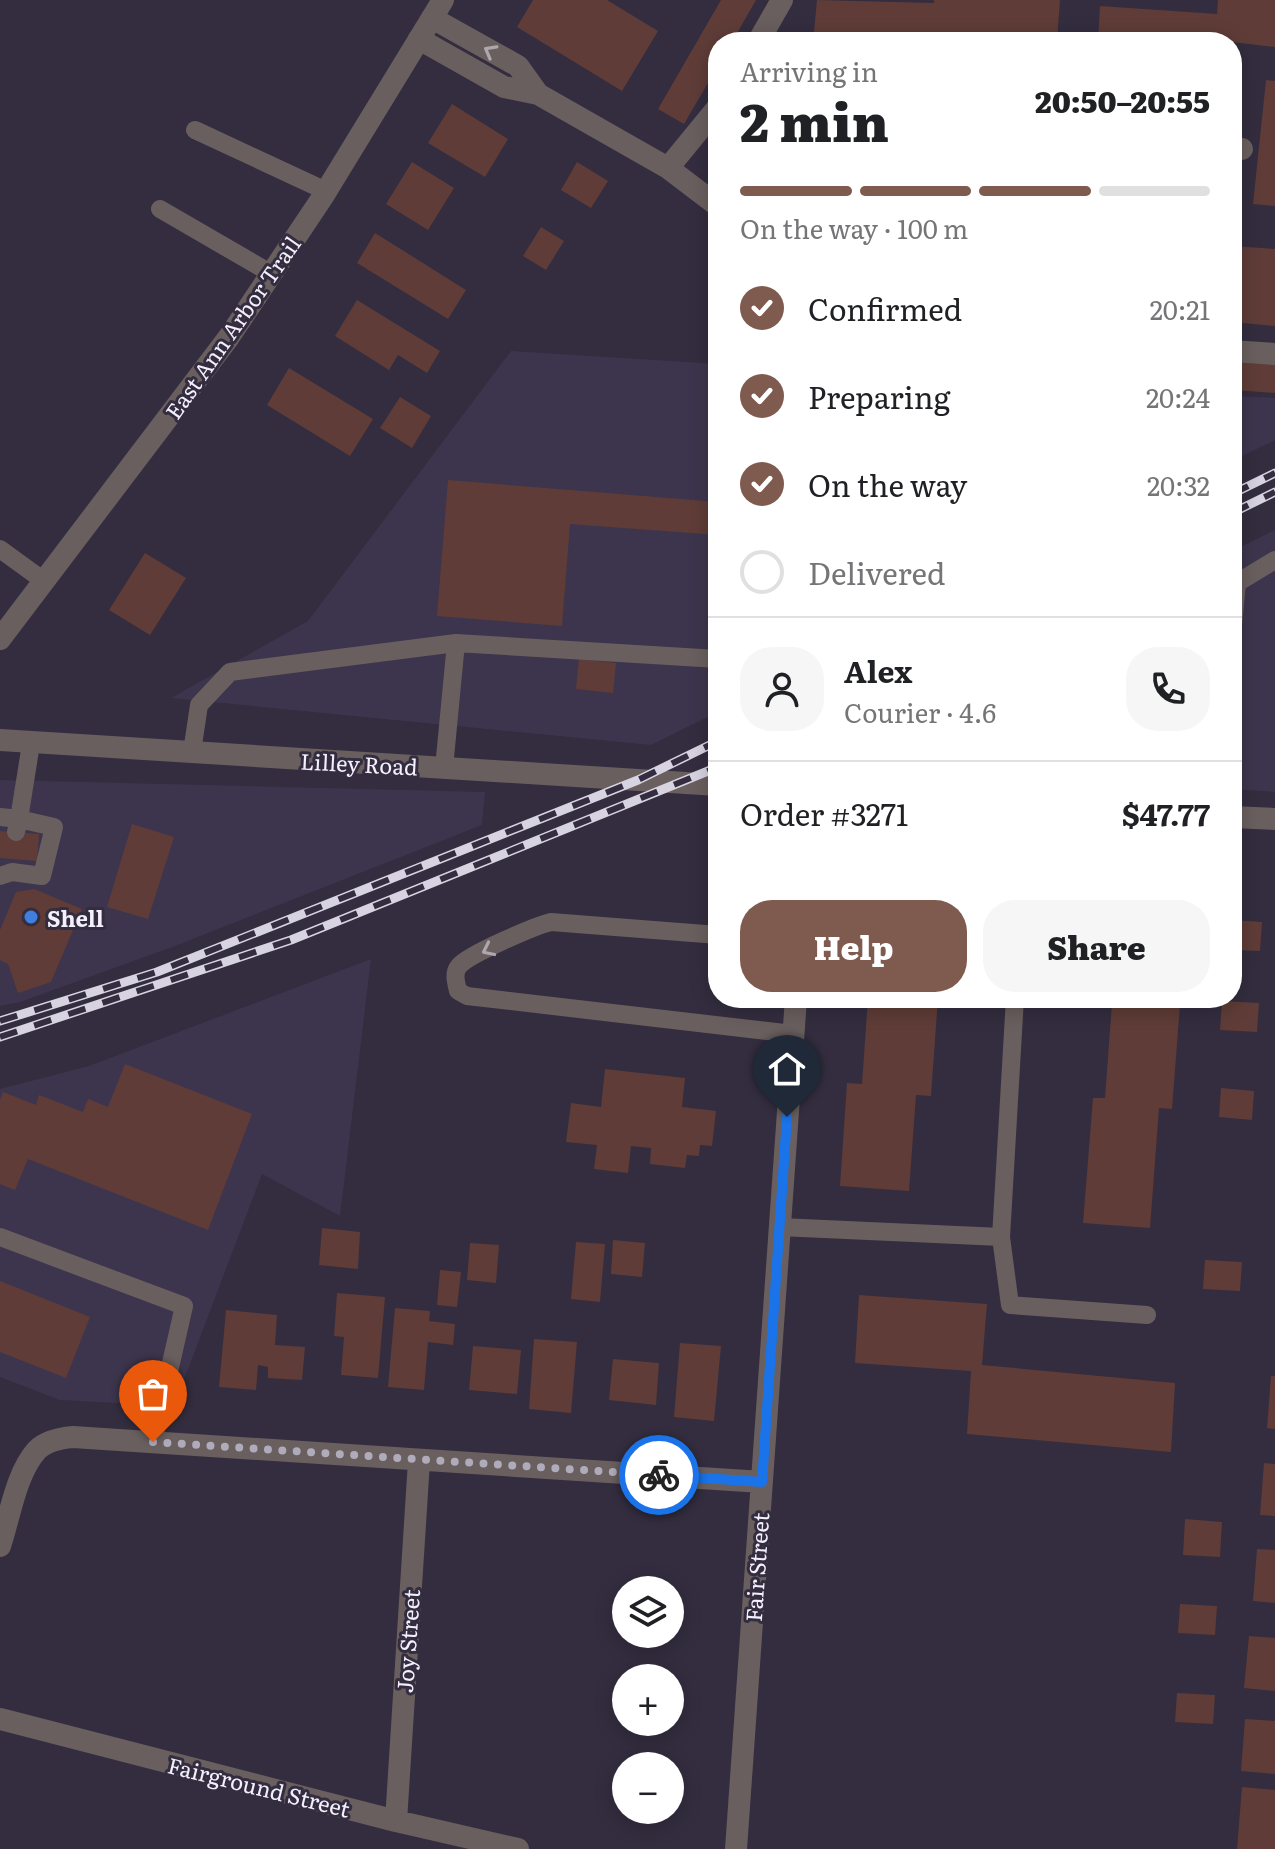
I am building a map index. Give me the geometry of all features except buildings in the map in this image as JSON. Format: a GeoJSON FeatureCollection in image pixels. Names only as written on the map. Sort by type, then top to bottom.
{"type":"FeatureCollection","features":[{"type":"Feature","properties":{"kind":"street"},"geometry":{"type":"LineString","coordinates":[[764,32],[782,0]]}},
{"type":"Feature","properties":{"kind":"street"},"geometry":{"type":"LineString","coordinates":[[438,9],[518,66],[538,94]]}},
{"type":"Feature","properties":{"kind":"street","name":"East Ann Arbor Trail"},"geometry":{"type":"LineString","coordinates":[[0,639],[229,337],[326,191],[438,9]]}},
{"type":"Feature","properties":{"kind":"street"},"geometry":{"type":"LineString","coordinates":[[419,39],[504,87],[538,94],[668,168],[708,198]]}},
{"type":"Feature","properties":{"kind":"street"},"geometry":{"type":"LineString","coordinates":[[668,168],[708,119]]}},
{"type":"Feature","properties":{"kind":"street"},"geometry":{"type":"LineString","coordinates":[[1242,352],[1275,354]]}},
{"type":"Feature","properties":{"kind":"street","name":"Lilley Road"},"geometry":{"type":"LineString","coordinates":[[0,740],[708,784]]}},
{"type":"Feature","properties":{"kind":"street"},"geometry":{"type":"LineString","coordinates":[[1242,817],[1275,819]]}},
{"type":"Feature","properties":{"kind":"street","name":"Fair Street"},"geometry":{"type":"LineString","coordinates":[[736,1849],[795,1008]]}},
{"type":"Feature","properties":{"kind":"street"},"geometry":{"type":"LineString","coordinates":[[0,1546],[26,1468],[39,1448],[73,1437],[762,1482]]}},
{"type":"Feature","properties":{"kind":"street","name":"Joy Street"},"geometry":{"type":"LineString","coordinates":[[396,1821],[419,1461]]}},
{"type":"Feature","properties":{"kind":"street","name":"Fairground Street"},"geometry":{"type":"LineString","coordinates":[[0,1719],[487,1846],[518,1849]]}},
{"type":"Feature","properties":{"kind":"lane"},"geometry":{"type":"LineString","coordinates":[[195,130],[326,191]]}},
{"type":"Feature","properties":{"kind":"lane"},"geometry":{"type":"LineString","coordinates":[[160,209],[272,274]]}},
{"type":"Feature","properties":{"kind":"lane"},"geometry":{"type":"LineString","coordinates":[[0,549],[44,581]]}},
{"type":"Feature","properties":{"kind":"lane"},"geometry":{"type":"LineString","coordinates":[[1242,580],[1275,560]]}},
{"type":"Feature","properties":{"kind":"lane"},"geometry":{"type":"LineString","coordinates":[[444,768],[456,643]]}},
{"type":"Feature","properties":{"kind":"lane"},"geometry":{"type":"LineString","coordinates":[[192,752],[199,705],[230,672],[456,643],[708,658]]}},
{"type":"Feature","properties":{"kind":"lane"},"geometry":{"type":"LineString","coordinates":[[9,869],[42,876],[54,827],[7,823],[31,744]]}},
{"type":"Feature","properties":{"kind":"lane"},"geometry":{"type":"LineString","coordinates":[[708,934],[551,922],[537,925],[458,966],[455,978],[458,991],[467,996],[793,1034]]}},
{"type":"Feature","properties":{"kind":"lane"},"geometry":{"type":"LineString","coordinates":[[1014,1008],[1001,1237],[1010,1305],[1147,1315]]}},
{"type":"Feature","properties":{"kind":"lane"},"geometry":{"type":"LineString","coordinates":[[780,1227],[1001,1237]]}},
{"type":"Feature","properties":{"kind":"lane"},"geometry":{"type":"LineString","coordinates":[[0,1237],[184,1306],[153,1442]]}},
{"type":"Feature","properties":{"kind":"shaded area"},"geometry":{"type":"Polygon","coordinates":[[[511,351],[708,363],[708,717],[651,745],[171,698],[308,621],[511,351]]]}},
{"type":"Feature","properties":{"kind":"shaded area"},"geometry":{"type":"Polygon","coordinates":[[[1242,396],[1275,398],[1275,440],[1242,456],[1242,396]]]}},
{"type":"Feature","properties":{"kind":"shaded area"},"geometry":{"type":"Polygon","coordinates":[[[1275,530],[1275,792],[1242,790],[1242,546],[1275,530]]]}},
{"type":"Feature","properties":{"kind":"shaded area"},"geometry":{"type":"Polygon","coordinates":[[[0,780],[485,792],[482,825],[175,946],[20,1002],[0,1006],[0,780]]]}},
{"type":"Feature","properties":{"kind":"shaded area"},"geometry":{"type":"Polygon","coordinates":[[[371,959],[340,1216],[262,1174],[174,1406],[60,1400],[0,1377],[0,1089],[89,1066],[371,959]]]}},
{"type":"Feature","properties":{"kind":"railway"},"geometry":{"type":"LineString","coordinates":[[1242,489],[1275,473]]}},
{"type":"Feature","properties":{"kind":"railway"},"geometry":{"type":"LineString","coordinates":[[1242,508],[1275,492]]}},
{"type":"Feature","properties":{"kind":"railway"},"geometry":{"type":"LineString","coordinates":[[0,1021],[157,972],[638,780],[708,746]]}},
{"type":"Feature","properties":{"kind":"railway"},"geometry":{"type":"LineString","coordinates":[[0,1037],[291,940],[708,771]]}},
{"type":"Feature","properties":{"kind":"way so far"},"geometry":{"type":"LineString","coordinates":[[153,1442],[659,1475]]}},
{"type":"Feature","properties":{"kind":"place","name":"Shell"},"geometry":{"type":"Point","coordinates":[31,917]}},
{"type":"Feature","properties":{"kind":"route"},"geometry":{"type":"LineString","coordinates":[[659,1475],[762,1482],[787,1117]]}}]}
